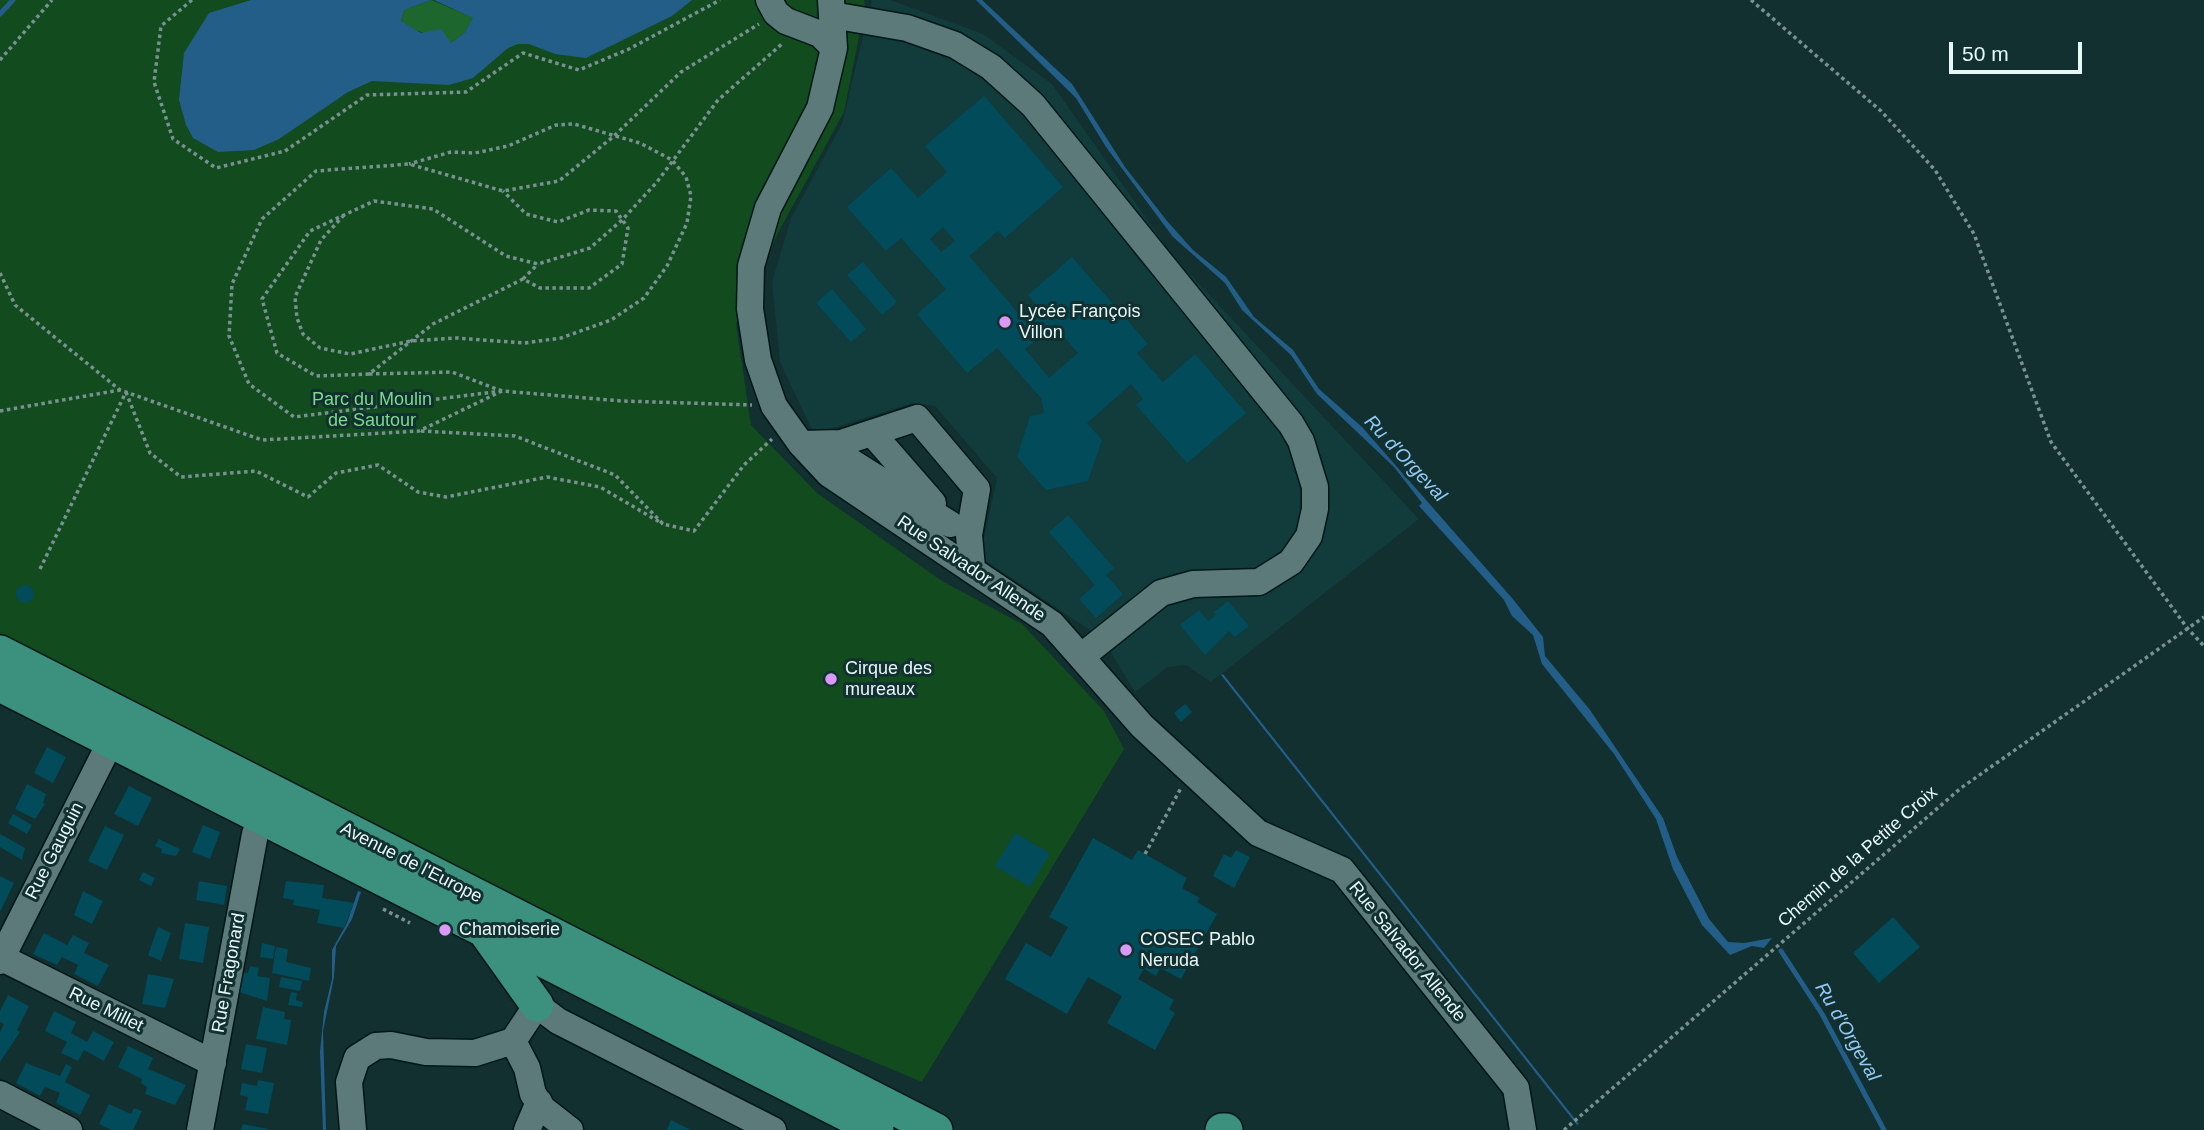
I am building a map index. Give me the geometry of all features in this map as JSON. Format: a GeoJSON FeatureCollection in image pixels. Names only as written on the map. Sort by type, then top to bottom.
{"type":"FeatureCollection","features":[{"type":"Feature","properties":{"kind":"main road","name":"Avenue de l'Europe"},"geometry":{"type":"LineString","coordinates":[[0,652],[936,1130]]}},
{"type":"Feature","properties":{"kind":"main road","name":"Avenue de l'Europe"},"geometry":{"type":"LineString","coordinates":[[0,685],[877,1130]]}},
{"type":"Feature","properties":{"kind":"main road"},"geometry":{"type":"LineString","coordinates":[[484,930],[537,1005]]}},
{"type":"Feature","properties":{"kind":"street"},"geometry":{"type":"LineString","coordinates":[[772,7],[786,21],[820,34],[834,48]]}},
{"type":"Feature","properties":{"kind":"street"},"geometry":{"type":"LineString","coordinates":[[832,7],[955,45],[991,67],[1033,105],[1291,424],[1301,441],[1315,487],[1315,509],[1310,536],[1291,562],[1259,582],[1194,584],[1161,593],[1082,656]]}},
{"type":"Feature","properties":{"kind":"street","name":"Rue Salvador Allende"},"geometry":{"type":"LineString","coordinates":[[832,7],[834,48],[820,108],[768,208],[751,266],[750,309],[758,360],[787,425],[829,474],[1052,624],[1142,726],[1258,833],[1342,870],[1516,1088],[1524,1130]]}},
{"type":"Feature","properties":{"kind":"street"},"geometry":{"type":"LineString","coordinates":[[830,443],[841,443],[917,418],[977,489],[966,523],[972,568]]}},
{"type":"Feature","properties":{"kind":"street"},"geometry":{"type":"LineString","coordinates":[[787,425],[830,443],[845,458],[966,523]]}},
{"type":"Feature","properties":{"kind":"street"},"geometry":{"type":"LineString","coordinates":[[887,428],[966,523]]}},
{"type":"Feature","properties":{"kind":"street","name":"Rue Gauguin"},"geometry":{"type":"LineString","coordinates":[[0,959],[111,741]]}},
{"type":"Feature","properties":{"kind":"street","name":"Rue Fragonard"},"geometry":{"type":"LineString","coordinates":[[200,1130],[255,834],[262,818]]}},
{"type":"Feature","properties":{"kind":"street","name":"Rue Millet"},"geometry":{"type":"LineString","coordinates":[[0,959],[213,1063]]}},
{"type":"Feature","properties":{"kind":"street"},"geometry":{"type":"LineString","coordinates":[[354,1130],[349,1082],[358,1058],[376,1046],[391,1045],[426,1052],[475,1053],[513,1041],[537,1005],[558,1021],[773,1130]]}},
{"type":"Feature","properties":{"kind":"street"},"geometry":{"type":"LineString","coordinates":[[513,1041],[527,1068],[533,1094],[570,1130]]}},
{"type":"Feature","properties":{"kind":"street"},"geometry":{"type":"LineString","coordinates":[[0,1094],[69,1130]]}},
{"type":"Feature","properties":{"kind":"street"},"geometry":{"type":"LineString","coordinates":[[527,1130],[539,1102]]}},
{"type":"Feature","properties":{"kind":"path"},"geometry":{"type":"LineString","coordinates":[[0,60],[52,0]]}},
{"type":"Feature","properties":{"kind":"path"},"geometry":{"type":"LineString","coordinates":[[192,0],[161,26],[154,82],[173,139],[216,168],[285,151],[367,94],[466,92],[523,53],[579,70],[629,49],[720,0]]}},
{"type":"Feature","properties":{"kind":"path"},"geometry":{"type":"LineString","coordinates":[[1751,0],[1881,111],[1935,170],[1974,234],[2051,442],[2188,629],[2204,646]]}},
{"type":"Feature","properties":{"kind":"path"},"geometry":{"type":"LineString","coordinates":[[409,164],[503,191],[559,181],[614,135],[681,72],[772,7]]}},
{"type":"Feature","properties":{"kind":"path"},"geometry":{"type":"LineString","coordinates":[[369,374],[433,324],[523,279],[538,264],[590,248],[622,220],[718,100],[804,26]]}},
{"type":"Feature","properties":{"kind":"path"},"geometry":{"type":"LineString","coordinates":[[344,215],[321,240],[295,297],[297,318],[303,334],[320,348],[350,354],[411,341],[457,338],[525,343],[561,338],[611,320],[644,299],[667,266],[687,223],[691,196],[685,177],[672,160],[640,143],[574,124],[556,125],[508,146],[475,153],[451,152],[409,164],[316,171],[262,219],[232,284],[229,336],[249,384],[294,417],[502,391],[622,401],[787,425]]}},
{"type":"Feature","properties":{"kind":"path"},"geometry":{"type":"LineString","coordinates":[[503,191],[526,214],[558,222],[589,210],[616,211],[628,228],[622,264],[589,288],[540,288],[523,279]]}},
{"type":"Feature","properties":{"kind":"path"},"geometry":{"type":"LineString","coordinates":[[502,391],[452,372],[316,376],[277,353],[261,299],[310,232],[374,201],[433,209],[506,256],[538,264]]}},
{"type":"Feature","properties":{"kind":"path"},"geometry":{"type":"LineString","coordinates":[[0,273],[15,305],[120,390],[262,440],[419,431],[514,436],[615,475],[663,524]]}},
{"type":"Feature","properties":{"kind":"path"},"geometry":{"type":"LineString","coordinates":[[0,411],[120,390]]}},
{"type":"Feature","properties":{"kind":"path"},"geometry":{"type":"LineString","coordinates":[[419,431],[502,391]]}},
{"type":"Feature","properties":{"kind":"path"},"geometry":{"type":"LineString","coordinates":[[126,392],[150,453],[181,477],[256,471],[308,497],[336,473],[378,465],[418,492],[446,497],[547,477],[600,487],[663,524],[694,531],[744,465],[787,425]]}},
{"type":"Feature","properties":{"kind":"path"},"geometry":{"type":"LineString","coordinates":[[40,569],[126,392]]}},
{"type":"Feature","properties":{"kind":"path","name":"Chemin de la Petite Croix"},"geometry":{"type":"LineString","coordinates":[[1564,1130],[1961,788],[2204,617]]}},
{"type":"Feature","properties":{"kind":"path"},"geometry":{"type":"LineString","coordinates":[[1145,854],[1182,786],[1195,774]]}},
{"type":"Feature","properties":{"kind":"shaded area","name":"Lycée François Villon"},"geometry":{"type":"Polygon","coordinates":[[[872,0],[890,0],[983,34],[1052,84],[1172,255],[1419,519],[1211,682],[1186,665],[1168,667],[1135,692],[1102,638],[980,557],[997,478],[935,406],[913,403],[814,434],[780,362],[772,282],[791,218],[842,124],[872,0]]]}},
{"type":"Feature","properties":{"kind":"green space","name":"Parc du Moulin de Sautour"},"geometry":{"type":"Polygon","coordinates":[[[0,0],[864,0],[844,112],[779,231],[736,324],[751,425],[817,493],[942,581],[1022,624],[1104,711],[1124,749],[922,1082],[371,851],[0,633],[0,0]]]}},
{"type":"Feature","properties":{"kind":"green space"},"geometry":{"type":"Polygon","coordinates":[[[431,0],[474,18],[465,32],[451,43],[410,28],[401,21],[404,10],[431,0]]]}},
{"type":"Feature","properties":{"kind":"water"},"geometry":{"type":"Polygon","coordinates":[[[251,0],[431,0],[404,10],[401,21],[421,33],[441,29],[451,43],[465,32],[473,18],[434,0],[692,0],[672,16],[586,58],[555,54],[529,44],[518,44],[508,48],[473,78],[449,85],[372,81],[348,92],[279,139],[254,150],[218,152],[193,138],[186,125],[179,100],[184,53],[209,13],[251,0]]]}},
{"type":"Feature","properties":{"kind":"water"},"geometry":{"type":"Polygon","coordinates":[[[976,0],[982,0],[1072,84],[1125,167],[1167,221],[1193,250],[1226,277],[1254,317],[1293,350],[1319,389],[1362,427],[1512,598],[1543,637],[1545,656],[1590,710],[1663,818],[1677,857],[1709,919],[1728,942],[1744,943],[1772,938],[1764,948],[1752,946],[1730,955],[1702,925],[1673,869],[1656,819],[1614,754],[1542,664],[1533,635],[1512,616],[1504,600],[1419,506],[1422,503],[1394,467],[1317,394],[1291,355],[1242,310],[1225,283],[1173,237],[1106,147],[1076,98],[976,0]]]}},
{"type":"Feature","properties":{"kind":"water"},"geometry":{"type":"Polygon","coordinates":[[[1223,674],[1579,1124],[1577,1125],[1221,675],[1223,674]]]}},
{"type":"Feature","properties":{"kind":"water"},"geometry":{"type":"Polygon","coordinates":[[[358,891],[361,892],[352,919],[336,946],[334,977],[323,1031],[326,1130],[323,1130],[320,1052],[324,1012],[332,979],[332,950],[347,923],[358,891]]]}},
{"type":"Feature","properties":{"kind":"building","name":"Lycée François Villon"},"geometry":{"type":"Polygon","coordinates":[[[984,96],[1063,187],[1005,238],[998,231],[969,256],[1026,322],[1040,309],[1028,295],[1072,257],[1148,344],[1137,353],[1163,382],[1195,354],[1246,413],[1187,463],[1136,405],[1143,399],[1131,384],[1087,423],[1102,440],[1088,481],[1046,490],[1017,457],[1030,416],[1044,413],[1041,398],[997,348],[967,373],[917,314],[946,289],[901,238],[886,251],[847,207],[891,168],[918,198],[947,172],[925,146],[984,96]],[[943,227],[930,239],[941,252],[955,241],[943,227]],[[1054,325],[1025,349],[1049,378],[1078,353],[1054,325]]]}},
{"type":"Feature","properties":{"kind":"building"},"geometry":{"type":"Polygon","coordinates":[[[863,262],[897,302],[882,315],[847,275],[863,262]]]}},
{"type":"Feature","properties":{"kind":"building"},"geometry":{"type":"Polygon","coordinates":[[[832,289],[866,329],[851,342],[816,303],[832,289]]]}},
{"type":"Feature","properties":{"kind":"building"},"geometry":{"type":"Polygon","coordinates":[[[1068,515],[1114,568],[1106,575],[1123,594],[1096,618],[1079,599],[1095,585],[1049,532],[1068,515]]]}},
{"type":"Feature","properties":{"kind":"building"},"geometry":{"type":"Polygon","coordinates":[[[21,585],[29,585],[34,594],[32,601],[21,603],[16,598],[16,590],[21,585]]]}},
{"type":"Feature","properties":{"kind":"building"},"geometry":{"type":"Polygon","coordinates":[[[1228,601],[1249,626],[1235,637],[1229,631],[1205,655],[1180,625],[1199,610],[1208,621],[1216,615],[1214,612],[1228,601]]]}},
{"type":"Feature","properties":{"kind":"building"},"geometry":{"type":"Polygon","coordinates":[[[1185,704],[1192,712],[1181,722],[1174,713],[1185,704]]]}},
{"type":"Feature","properties":{"kind":"building"},"geometry":{"type":"Polygon","coordinates":[[[47,747],[66,757],[53,783],[34,773],[47,747]]]}},
{"type":"Feature","properties":{"kind":"building"},"geometry":{"type":"Polygon","coordinates":[[[27,784],[46,794],[45,804],[35,819],[15,809],[27,784]]]}},
{"type":"Feature","properties":{"kind":"building"},"geometry":{"type":"Polygon","coordinates":[[[129,786],[152,798],[138,826],[114,814],[129,786]]]}},
{"type":"Feature","properties":{"kind":"building"},"geometry":{"type":"Polygon","coordinates":[[[13,814],[32,825],[27,834],[8,823],[13,814]]]}},
{"type":"Feature","properties":{"kind":"building"},"geometry":{"type":"Polygon","coordinates":[[[203,825],[220,832],[210,859],[192,852],[203,825]]]}},
{"type":"Feature","properties":{"kind":"building"},"geometry":{"type":"Polygon","coordinates":[[[105,826],[124,835],[107,870],[88,861],[105,826]]]}},
{"type":"Feature","properties":{"kind":"building"},"geometry":{"type":"Polygon","coordinates":[[[1015,833],[1050,853],[1030,887],[995,866],[1015,833]]]}},
{"type":"Feature","properties":{"kind":"building"},"geometry":{"type":"Polygon","coordinates":[[[0,834],[25,848],[22,860],[0,847],[0,834]]]}},
{"type":"Feature","properties":{"kind":"building","name":"COSEC Pablo Neruda"},"geometry":{"type":"Polygon","coordinates":[[[1093,838],[1132,860],[1138,850],[1187,878],[1182,888],[1200,898],[1197,902],[1217,914],[1181,979],[1160,968],[1156,976],[1144,969],[1138,979],[1174,1000],[1169,1009],[1175,1013],[1155,1050],[1107,1023],[1122,996],[1088,977],[1067,1014],[1005,979],[1026,943],[1051,957],[1068,927],[1049,917],[1093,838]]]}},
{"type":"Feature","properties":{"kind":"building"},"geometry":{"type":"Polygon","coordinates":[[[159,839],[180,849],[176,856],[161,853],[162,849],[155,846],[159,839]]]}},
{"type":"Feature","properties":{"kind":"building"},"geometry":{"type":"Polygon","coordinates":[[[1236,850],[1250,857],[1234,888],[1213,876],[1224,854],[1231,858],[1236,850]]]}},
{"type":"Feature","properties":{"kind":"building"},"geometry":{"type":"Polygon","coordinates":[[[143,872],[155,878],[151,886],[139,880],[143,872]]]}},
{"type":"Feature","properties":{"kind":"building"},"geometry":{"type":"Polygon","coordinates":[[[0,876],[14,883],[0,912],[0,876]]]}},
{"type":"Feature","properties":{"kind":"building"},"geometry":{"type":"Polygon","coordinates":[[[199,881],[227,886],[224,905],[196,900],[199,881]]]}},
{"type":"Feature","properties":{"kind":"building"},"geometry":{"type":"Polygon","coordinates":[[[286,881],[324,885],[322,898],[354,903],[344,928],[317,923],[320,910],[293,905],[294,900],[283,898],[286,881]]]}},
{"type":"Feature","properties":{"kind":"building"},"geometry":{"type":"Polygon","coordinates":[[[83,891],[103,901],[92,924],[74,915],[83,891]]]}},
{"type":"Feature","properties":{"kind":"building"},"geometry":{"type":"Polygon","coordinates":[[[1893,917],[1920,947],[1879,983],[1853,953],[1893,917]]]}},
{"type":"Feature","properties":{"kind":"building"},"geometry":{"type":"Polygon","coordinates":[[[185,923],[209,927],[203,963],[179,959],[185,923]]]}},
{"type":"Feature","properties":{"kind":"building"},"geometry":{"type":"Polygon","coordinates":[[[158,927],[171,933],[161,961],[148,955],[158,927]]]}},
{"type":"Feature","properties":{"kind":"building"},"geometry":{"type":"Polygon","coordinates":[[[44,933],[67,945],[73,935],[89,943],[84,953],[109,965],[98,986],[74,974],[78,965],[62,957],[57,965],[33,954],[44,933]]]}},
{"type":"Feature","properties":{"kind":"building"},"geometry":{"type":"Polygon","coordinates":[[[262,943],[275,946],[273,959],[260,957],[262,943]]]}},
{"type":"Feature","properties":{"kind":"building"},"geometry":{"type":"Polygon","coordinates":[[[276,947],[288,949],[286,962],[311,968],[309,981],[272,973],[276,947]]]}},
{"type":"Feature","properties":{"kind":"building"},"geometry":{"type":"Polygon","coordinates":[[[250,966],[259,968],[257,976],[270,978],[267,1001],[239,992],[243,973],[248,973],[250,966]]]}},
{"type":"Feature","properties":{"kind":"building"},"geometry":{"type":"Polygon","coordinates":[[[148,974],[174,979],[165,1008],[142,1004],[148,974]]]}},
{"type":"Feature","properties":{"kind":"building"},"geometry":{"type":"Polygon","coordinates":[[[281,977],[302,981],[300,991],[279,987],[281,977]]]}},
{"type":"Feature","properties":{"kind":"building"},"geometry":{"type":"Polygon","coordinates":[[[291,992],[297,993],[296,1000],[303,1002],[302,1007],[288,1005],[291,992]]]}},
{"type":"Feature","properties":{"kind":"building"},"geometry":{"type":"Polygon","coordinates":[[[8,995],[29,1006],[17,1030],[20,1032],[0,1062],[0,1032],[4,1024],[0,1022],[0,1011],[8,995]]]}},
{"type":"Feature","properties":{"kind":"building"},"geometry":{"type":"Polygon","coordinates":[[[263,1007],[285,1012],[284,1019],[291,1020],[287,1045],[256,1039],[263,1007]]]}},
{"type":"Feature","properties":{"kind":"building"},"geometry":{"type":"Polygon","coordinates":[[[54,1011],[76,1022],[71,1033],[87,1042],[93,1031],[114,1042],[104,1061],[84,1050],[78,1061],[61,1053],[67,1042],[45,1031],[54,1011]]]}},
{"type":"Feature","properties":{"kind":"building"},"geometry":{"type":"Polygon","coordinates":[[[246,1044],[267,1048],[262,1073],[241,1069],[246,1044]]]}},
{"type":"Feature","properties":{"kind":"building"},"geometry":{"type":"Polygon","coordinates":[[[128,1046],[153,1058],[148,1069],[186,1085],[175,1105],[145,1094],[147,1087],[141,1083],[142,1079],[118,1067],[128,1046]]]}},
{"type":"Feature","properties":{"kind":"building"},"geometry":{"type":"Polygon","coordinates":[[[26,1063],[60,1076],[66,1064],[72,1067],[65,1082],[90,1095],[80,1115],[56,1103],[60,1093],[45,1087],[40,1096],[16,1083],[26,1063]]]}},
{"type":"Feature","properties":{"kind":"building"},"geometry":{"type":"Polygon","coordinates":[[[258,1080],[274,1083],[268,1114],[245,1110],[248,1097],[240,1095],[242,1083],[257,1086],[258,1080]]]}},
{"type":"Feature","properties":{"kind":"building"},"geometry":{"type":"Polygon","coordinates":[[[109,1104],[131,1114],[134,1108],[142,1111],[133,1130],[111,1130],[99,1124],[109,1104]]]}},
{"type":"Feature","properties":{"kind":"building"},"geometry":{"type":"Polygon","coordinates":[[[671,1120],[691,1130],[667,1130],[671,1120]]]}},
{"type":"Feature","properties":{"kind":"building"},"geometry":{"type":"Polygon","coordinates":[[[243,1124],[268,1129],[268,1130],[241,1130],[243,1124]]]}},
{"type":"Feature","properties":{"kind":"waterway","name":"Ru d'Orgeval"},"geometry":{"type":"LineString","coordinates":[[0,14],[13,0]]}},
{"type":"Feature","properties":{"kind":"waterway","name":"Ru d'Orgeval"},"geometry":{"type":"LineString","coordinates":[[1781,951],[1822,1014],[1884,1130]]}},
{"type":"Feature","properties":{"kind":"place","name":"Lycée François Villon"},"geometry":{"type":"Point","coordinates":[1005,322]}},
{"type":"Feature","properties":{"kind":"place","name":"Cirque des mureaux"},"geometry":{"type":"Point","coordinates":[831,679]}},
{"type":"Feature","properties":{"kind":"place","name":"Chamoiserie"},"geometry":{"type":"Point","coordinates":[445,930]}},
{"type":"Feature","properties":{"kind":"place","name":"COSEC Pablo Neruda"},"geometry":{"type":"Point","coordinates":[1126,950]}}]}
